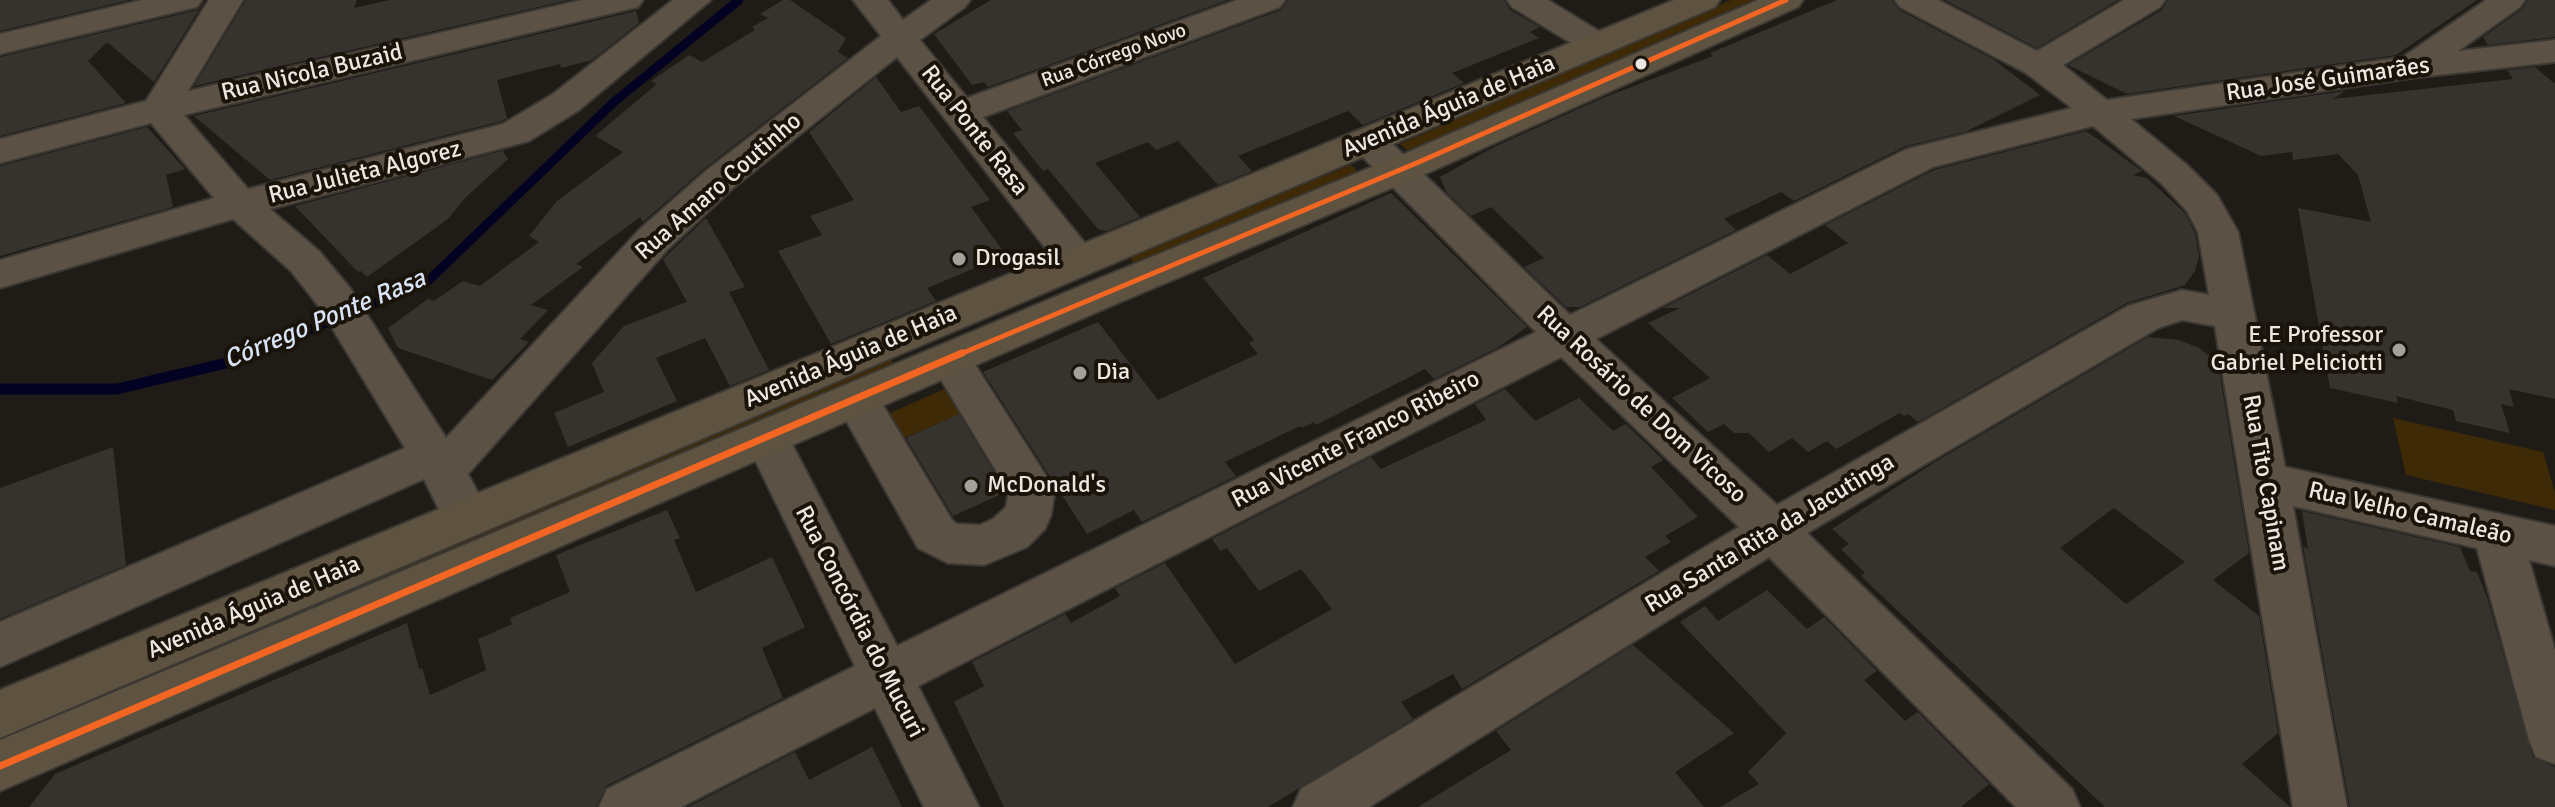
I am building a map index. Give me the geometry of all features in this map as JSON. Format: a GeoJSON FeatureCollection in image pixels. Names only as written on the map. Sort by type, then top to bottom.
{"type":"FeatureCollection","features":[{"type":"Feature","properties":{"kind":"main road","name":"Avenida Águia de Haia"},"geometry":{"type":"LineString","coordinates":[[0,714],[467,518],[1091,279],[1383,156],[1786,0]]}},
{"type":"Feature","properties":{"kind":"main road","name":"Avenida Águia de Haia"},"geometry":{"type":"LineString","coordinates":[[1383,156],[1598,45],[1691,2]]}},
{"type":"Feature","properties":{"kind":"main road","name":"Avenida Águia de Haia"},"geometry":{"type":"LineString","coordinates":[[0,766],[931,368],[1091,279]]}},
{"type":"Feature","properties":{"kind":"street"},"geometry":{"type":"LineString","coordinates":[[0,44],[185,0]]}},
{"type":"Feature","properties":{"kind":"street"},"geometry":{"type":"LineString","coordinates":[[226,0],[159,109],[240,204],[305,261],[344,312],[438,463],[467,518]]}},
{"type":"Feature","properties":{"kind":"street","name":"Rua Nicola Buzaid"},"geometry":{"type":"LineString","coordinates":[[0,151],[159,109],[626,0]]}},
{"type":"Feature","properties":{"kind":"street","name":"Rua Julieta Algorez"},"geometry":{"type":"LineString","coordinates":[[0,274],[240,204],[516,133],[566,102],[694,0]]}},
{"type":"Feature","properties":{"kind":"street","name":"Rua Ponte Rasa"},"geometry":{"type":"LineString","coordinates":[[870,0],[1091,279]]}},
{"type":"Feature","properties":{"kind":"street","name":"Rua Amaro Coutinho"},"geometry":{"type":"LineString","coordinates":[[438,463],[654,239],[720,179],[953,0]]}},
{"type":"Feature","properties":{"kind":"street","name":"Rua Córrego Novo"},"geometry":{"type":"LineString","coordinates":[[960,113],[1268,0]]}},
{"type":"Feature","properties":{"kind":"street"},"geometry":{"type":"LineString","coordinates":[[1524,0],[1598,45]]}},
{"type":"Feature","properties":{"kind":"street","name":"Rua Tito Capinam"},"geometry":{"type":"LineString","coordinates":[[1912,0],[2038,65],[2101,112],[2174,174],[2203,204],[2218,232],[2265,481],[2320,807]]}},
{"type":"Feature","properties":{"kind":"street"},"geometry":{"type":"LineString","coordinates":[[2038,65],[2148,0]]}},
{"type":"Feature","properties":{"kind":"street"},"geometry":{"type":"LineString","coordinates":[[2411,67],[2508,0]]}},
{"type":"Feature","properties":{"kind":"street","name":"Rua José Guimarães"},"geometry":{"type":"LineString","coordinates":[[2101,112],[2411,67],[2555,51]]}},
{"type":"Feature","properties":{"kind":"street","name":"Rua Vicente Franco Ribeiro"},"geometry":{"type":"LineString","coordinates":[[626,807],[1920,158],[2101,112]]}},
{"type":"Feature","properties":{"kind":"street","name":"Rua Rosário de Dom Vicoso"},"geometry":{"type":"LineString","coordinates":[[1383,156],[1566,336],[1773,530],[2042,804]]}},
{"type":"Feature","properties":{"kind":"street","name":"Rua Santa Rita da Jacutinga"},"geometry":{"type":"LineString","coordinates":[[1320,807],[1773,530],[2143,317],[2182,305],[2235,315]]}},
{"type":"Feature","properties":{"kind":"street"},"geometry":{"type":"LineString","coordinates":[[856,399],[935,534],[948,543],[984,545],[1010,533],[1028,515],[1032,490],[931,368]]}},
{"type":"Feature","properties":{"kind":"street","name":"Rua Concórdia do Mucuri"},"geometry":{"type":"LineString","coordinates":[[766,437],[952,807]]}},
{"type":"Feature","properties":{"kind":"street"},"geometry":{"type":"LineString","coordinates":[[0,645],[438,463]]}},
{"type":"Feature","properties":{"kind":"street","name":"Rua Velho Camaleão"},"geometry":{"type":"LineString","coordinates":[[2265,481],[2555,546]]}},
{"type":"Feature","properties":{"kind":"street"},"geometry":{"type":"LineString","coordinates":[[2497,533],[2555,740]]}},
{"type":"Feature","properties":{"kind":"shaded area"},"geometry":{"type":"Polygon","coordinates":[[[1731,0],[1753,0],[1408,151],[1400,144],[1731,0]]]}},
{"type":"Feature","properties":{"kind":"shaded area"},"geometry":{"type":"Polygon","coordinates":[[[1351,165],[1358,172],[1135,264],[1128,255],[1351,165]]]}},
{"type":"Feature","properties":{"kind":"shaded area"},"geometry":{"type":"Polygon","coordinates":[[[887,353],[895,366],[0,746],[0,731],[887,353]]]}},
{"type":"Feature","properties":{"kind":"shaded area"},"geometry":{"type":"Polygon","coordinates":[[[951,386],[967,411],[893,443],[879,418],[951,386]]]}},
{"type":"Feature","properties":{"kind":"shaded area"},"geometry":{"type":"Polygon","coordinates":[[[2393,418],[2543,452],[2555,493],[2555,510],[2406,475],[2393,418]]]}},
{"type":"Feature","properties":{"kind":"building"},"geometry":{"type":"Polygon","coordinates":[[[0,0],[129,0],[0,31],[0,0]]]}},
{"type":"Feature","properties":{"kind":"building"},"geometry":{"type":"Polygon","coordinates":[[[246,0],[357,0],[354,8],[390,0],[569,0],[194,86],[246,0]]]}},
{"type":"Feature","properties":{"kind":"building"},"geometry":{"type":"Polygon","coordinates":[[[783,0],[790,0],[846,38],[838,52],[848,58],[705,168],[643,222],[640,217],[576,264],[583,267],[531,305],[548,310],[520,339],[529,342],[492,380],[398,348],[388,328],[428,299],[434,301],[463,281],[480,286],[539,242],[529,236],[557,201],[623,152],[595,136],[657,84],[651,81],[689,55],[702,62],[755,30],[752,27],[768,18],[760,14],[783,0]]]}},
{"type":"Feature","properties":{"kind":"building"},"geometry":{"type":"Polygon","coordinates":[[[991,0],[1228,0],[988,87],[984,82],[972,85],[934,34],[991,0]]]}},
{"type":"Feature","properties":{"kind":"building"},"geometry":{"type":"Polygon","coordinates":[[[1288,0],[1504,0],[1510,10],[1540,27],[1530,32],[1539,38],[1452,73],[1464,83],[1363,125],[1348,111],[1238,156],[1252,171],[1218,185],[1178,141],[1156,150],[1148,142],[1095,163],[1140,217],[1106,231],[1098,229],[1048,169],[1043,171],[1013,133],[1022,130],[1007,111],[1281,10],[1288,0]]]}},
{"type":"Feature","properties":{"kind":"building"},"geometry":{"type":"Polygon","coordinates":[[[1837,0],[1892,0],[1899,10],[1993,59],[2040,95],[1965,132],[1906,146],[1794,201],[1781,192],[1724,219],[1736,230],[1580,307],[1566,307],[1524,267],[1544,258],[1491,207],[1471,216],[1447,193],[1440,177],[1496,146],[1605,97],[1713,56],[1710,53],[1837,0]]]}},
{"type":"Feature","properties":{"kind":"building"},"geometry":{"type":"Polygon","coordinates":[[[1945,0],[2118,0],[2037,48],[1945,0]]]}},
{"type":"Feature","properties":{"kind":"building"},"geometry":{"type":"Polygon","coordinates":[[[2168,0],[2477,0],[2396,55],[2127,94],[2068,65],[2162,10],[2168,0]]]}},
{"type":"Feature","properties":{"kind":"building"},"geometry":{"type":"Polygon","coordinates":[[[2528,0],[2555,0],[2555,37],[2488,45],[2483,37],[2522,9],[2528,0]]]}},
{"type":"Feature","properties":{"kind":"building"},"geometry":{"type":"Polygon","coordinates":[[[204,2],[154,82],[107,42],[88,61],[126,103],[0,136],[0,57],[198,10],[204,2]]]}},
{"type":"Feature","properties":{"kind":"building"},"geometry":{"type":"Polygon","coordinates":[[[636,11],[639,23],[592,60],[561,68],[560,64],[497,80],[507,118],[502,121],[270,180],[194,116],[636,11]]]}},
{"type":"Feature","properties":{"kind":"building"},"geometry":{"type":"Polygon","coordinates":[[[2535,67],[2555,84],[2555,399],[2509,389],[2514,407],[2501,404],[2510,433],[2456,421],[2453,410],[2396,396],[2398,403],[2330,388],[2298,208],[2371,222],[2358,175],[2338,154],[2293,160],[2292,152],[2261,156],[2174,116],[2345,91],[2333,99],[2513,79],[2507,70],[2535,67]]]}},
{"type":"Feature","properties":{"kind":"building"},"geometry":{"type":"Polygon","coordinates":[[[876,77],[901,112],[919,106],[990,200],[971,207],[1006,255],[927,288],[936,301],[831,344],[778,251],[822,235],[810,216],[854,200],[809,132],[876,77]]]}},
{"type":"Feature","properties":{"kind":"building"},"geometry":{"type":"Polygon","coordinates":[[[147,127],[185,169],[166,175],[173,207],[0,256],[0,166],[147,127]]]}},
{"type":"Feature","properties":{"kind":"building"},"geometry":{"type":"Polygon","coordinates":[[[2086,131],[2142,171],[2133,175],[2147,178],[2185,213],[2195,233],[2199,256],[2195,271],[2185,285],[2127,303],[1918,422],[1908,414],[1904,416],[1900,413],[1836,449],[1827,441],[1808,452],[1792,438],[1769,452],[1749,433],[1734,433],[1724,424],[1708,432],[1672,398],[1710,378],[1648,323],[1680,308],[1663,308],[1767,255],[1790,274],[1848,243],[1825,225],[1934,170],[2086,131]]]}},
{"type":"Feature","properties":{"kind":"building"},"geometry":{"type":"Polygon","coordinates":[[[505,150],[503,152],[508,159],[466,197],[448,219],[367,277],[358,272],[295,206],[505,150]]]}},
{"type":"Feature","properties":{"kind":"building"},"geometry":{"type":"Polygon","coordinates":[[[1391,193],[1527,327],[1497,348],[1434,379],[1425,369],[1316,425],[1314,422],[1302,428],[1300,426],[1225,462],[1236,476],[1142,522],[1134,510],[1087,534],[983,372],[1098,322],[1158,400],[1258,354],[1249,343],[1254,340],[1203,278],[1391,193]]]}},
{"type":"Feature","properties":{"kind":"building"},"geometry":{"type":"Polygon","coordinates":[[[706,218],[745,287],[729,292],[769,370],[730,386],[705,338],[656,358],[677,401],[568,447],[554,413],[604,392],[592,363],[624,326],[687,302],[663,259],[706,218]]]}},
{"type":"Feature","properties":{"kind":"building"},"geometry":{"type":"Polygon","coordinates":[[[2148,337],[2179,340],[2199,348],[2218,363],[2249,553],[2213,580],[2259,616],[2278,733],[2242,764],[2290,807],[2105,807],[1861,576],[1865,573],[1841,549],[1849,544],[1832,529],[1935,462],[2148,337]],[[2114,508],[2060,548],[2126,604],[2185,562],[2114,508]]]}},
{"type":"Feature","properties":{"kind":"building"},"geometry":{"type":"Polygon","coordinates":[[[1505,389],[1535,421],[1579,398],[1613,431],[1626,424],[1663,460],[1651,467],[1698,517],[1665,536],[1671,542],[1645,557],[1659,571],[1462,689],[1453,674],[1401,702],[1413,719],[1268,807],[1004,807],[954,702],[984,686],[972,662],[1065,614],[1071,623],[1120,596],[1115,588],[1165,563],[1235,664],[1332,609],[1301,569],[1259,591],[1227,548],[1220,551],[1212,539],[1371,457],[1381,469],[1486,420],[1475,404],[1505,389]]]}},
{"type":"Feature","properties":{"kind":"building"},"geometry":{"type":"Polygon","coordinates":[[[959,414],[1006,492],[953,516],[906,438],[959,414]]]}},
{"type":"Feature","properties":{"kind":"building"},"geometry":{"type":"Polygon","coordinates":[[[113,447],[126,565],[0,619],[0,488],[113,447]]]}},
{"type":"Feature","properties":{"kind":"building"},"geometry":{"type":"Polygon","coordinates":[[[667,510],[680,538],[674,540],[696,592],[772,557],[805,627],[762,648],[783,698],[606,786],[596,807],[29,807],[55,774],[407,623],[419,669],[422,668],[430,695],[486,670],[478,639],[512,624],[510,618],[570,592],[556,555],[667,510]]]}},
{"type":"Feature","properties":{"kind":"building"},"geometry":{"type":"Polygon","coordinates":[[[2302,511],[2460,547],[2470,571],[2477,572],[2487,597],[2533,758],[2555,767],[2555,807],[2350,807],[2303,546],[2308,549],[2302,511]]]}},
{"type":"Feature","properties":{"kind":"building"},"geometry":{"type":"Polygon","coordinates":[[[1767,590],[1807,629],[1824,617],[1877,671],[1864,680],[1905,721],[1918,712],[1989,784],[1961,807],[1720,807],[1759,784],[1748,772],[1786,733],[1680,622],[1705,606],[1718,621],[1767,590]]]}},
{"type":"Feature","properties":{"kind":"building"},"geometry":{"type":"Polygon","coordinates":[[[1633,645],[1734,733],[1675,772],[1704,807],[1418,807],[1511,750],[1496,731],[1633,645]]]}},
{"type":"Feature","properties":{"kind":"building"},"geometry":{"type":"Polygon","coordinates":[[[872,747],[902,807],[688,807],[795,752],[809,780],[872,747]]]}},
{"type":"Feature","properties":{"kind":"waterway","name":"Córrego Ponte Rasa"},"geometry":{"type":"LineString","coordinates":[[353,312],[427,282],[614,102],[739,0]]}},
{"type":"Feature","properties":{"kind":"waterway","name":"Córrego Ponte Rasa"},"geometry":{"type":"LineString","coordinates":[[249,355],[338,318]]}},
{"type":"Feature","properties":{"kind":"waterway","name":"Córrego Ponte Rasa"},"geometry":{"type":"LineString","coordinates":[[0,389],[117,389],[235,361],[253,353]]}},
{"type":"Feature","properties":{"kind":"transit line"},"geometry":{"type":"LineString","coordinates":[[0,766],[1103,293],[1419,162],[1786,0]]}},
{"type":"Feature","properties":{"kind":"place","name":"Drogasil"},"geometry":{"type":"Point","coordinates":[959,259]}},
{"type":"Feature","properties":{"kind":"place","name":"E.E Professor Gabriel Peliciotti"},"geometry":{"type":"Point","coordinates":[2399,350]}},
{"type":"Feature","properties":{"kind":"place","name":"Dia"},"geometry":{"type":"Point","coordinates":[1080,373]}},
{"type":"Feature","properties":{"kind":"place","name":"McDonald's"},"geometry":{"type":"Point","coordinates":[971,486]}}]}
